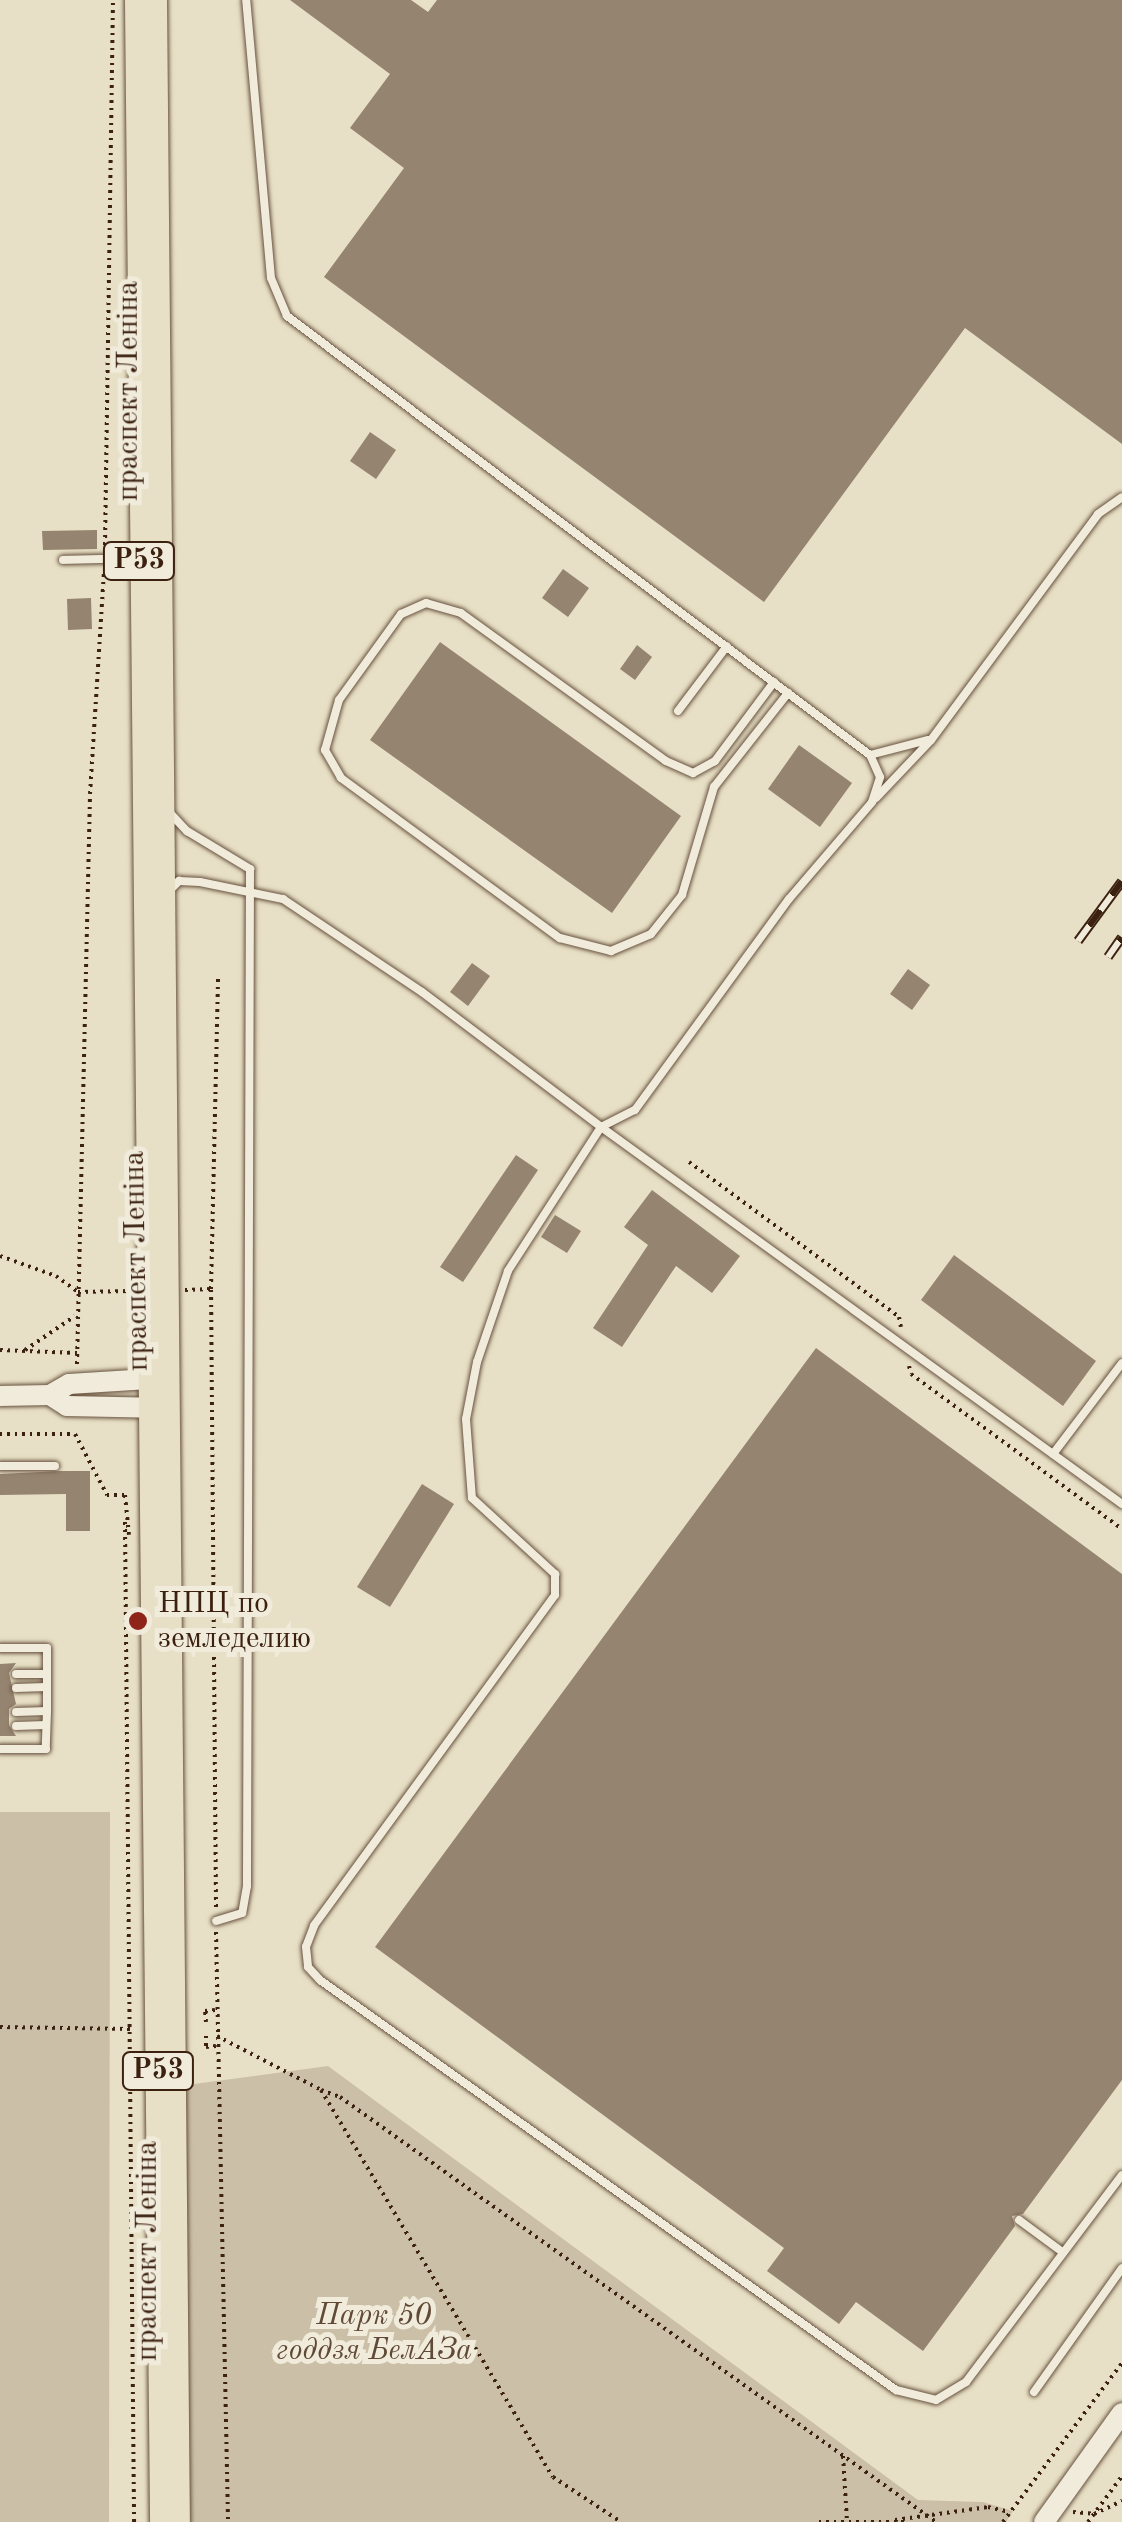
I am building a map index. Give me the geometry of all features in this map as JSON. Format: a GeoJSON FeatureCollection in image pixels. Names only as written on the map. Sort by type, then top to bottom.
{"type":"FeatureCollection","features":[{"type":"Feature","properties":{"kind":"main road","name":"праспект Леніна"},"geometry":{"type":"LineString","coordinates":[[136,0],[139,558],[179,2522]]}},
{"type":"Feature","properties":{"kind":"main road","name":"праспект Леніна"},"geometry":{"type":"LineString","coordinates":[[156,0],[164,897],[157,1379]]}},
{"type":"Feature","properties":{"kind":"main road","name":"праспект Леніна"},"geometry":{"type":"LineString","coordinates":[[158,1408],[161,2522]]}},
{"type":"Feature","properties":{"kind":"street"},"geometry":{"type":"LineString","coordinates":[[50,1396],[69,1384],[157,1379]]}},
{"type":"Feature","properties":{"kind":"street"},"geometry":{"type":"LineString","coordinates":[[0,1396],[50,1396],[67,1406],[158,1408]]}},
{"type":"Feature","properties":{"kind":"street"},"geometry":{"type":"LineString","coordinates":[[1044,2522],[1122,2414]]}},
{"type":"Feature","properties":{"kind":"lane"},"geometry":{"type":"LineString","coordinates":[[246,0],[271,278],[287,316],[870,755],[880,777],[872,802]]}},
{"type":"Feature","properties":{"kind":"lane"},"geometry":{"type":"LineString","coordinates":[[1122,497],[1098,514],[931,740],[789,899],[636,1110],[602,1127],[508,1271],[477,1362],[466,1419],[472,1498],[554,1574],[555,1594],[314,1926],[308,1967],[896,2390],[936,2400],[966,2382],[1122,2175]]}},
{"type":"Feature","properties":{"kind":"lane"},"geometry":{"type":"LineString","coordinates":[[63,560],[139,558]]}},
{"type":"Feature","properties":{"kind":"lane"},"geometry":{"type":"LineString","coordinates":[[774,682],[716,761],[693,773],[666,761],[461,613],[426,603],[402,614],[339,700],[326,750],[341,778],[560,938],[611,951],[651,934],[682,895],[714,787],[788,693]]}},
{"type":"Feature","properties":{"kind":"lane"},"geometry":{"type":"LineString","coordinates":[[678,710],[728,646]]}},
{"type":"Feature","properties":{"kind":"lane"},"geometry":{"type":"LineString","coordinates":[[870,755],[931,740]]}},
{"type":"Feature","properties":{"kind":"lane"},"geometry":{"type":"LineString","coordinates":[[162,803],[187,831],[250,869],[247,1886],[242,1913],[216,1920]]}},
{"type":"Feature","properties":{"kind":"lane"},"geometry":{"type":"LineString","coordinates":[[164,897],[179,881],[283,900],[314,916],[1122,1504]]}},
{"type":"Feature","properties":{"kind":"lane"},"geometry":{"type":"LineString","coordinates":[[1053,1454],[1122,1363]]}},
{"type":"Feature","properties":{"kind":"lane"},"geometry":{"type":"LineString","coordinates":[[0,1466],[54,1466]]}},
{"type":"Feature","properties":{"kind":"lane"},"geometry":{"type":"LineString","coordinates":[[0,1648],[46,1648],[46,1749],[0,1749]]}},
{"type":"Feature","properties":{"kind":"lane"},"geometry":{"type":"LineString","coordinates":[[16,1674],[46,1674]]}},
{"type":"Feature","properties":{"kind":"lane"},"geometry":{"type":"LineString","coordinates":[[16,1688],[46,1687]]}},
{"type":"Feature","properties":{"kind":"lane"},"geometry":{"type":"LineString","coordinates":[[16,1712],[46,1711]]}},
{"type":"Feature","properties":{"kind":"lane"},"geometry":{"type":"LineString","coordinates":[[16,1726],[46,1725]]}},
{"type":"Feature","properties":{"kind":"lane"},"geometry":{"type":"LineString","coordinates":[[1113,2188],[1122,2194]]}},
{"type":"Feature","properties":{"kind":"lane"},"geometry":{"type":"LineString","coordinates":[[1019,2220],[1061,2251]]}},
{"type":"Feature","properties":{"kind":"lane"},"geometry":{"type":"LineString","coordinates":[[1034,2392],[1122,2268]]}},
{"type":"Feature","properties":{"kind":"path"},"geometry":{"type":"LineString","coordinates":[[0,1256],[56,1276],[78,1292],[90,794],[104,558],[113,0]]}},
{"type":"Feature","properties":{"kind":"path"},"geometry":{"type":"LineString","coordinates":[[218,974],[211,1289],[217,2046],[228,2522]]}},
{"type":"Feature","properties":{"kind":"path"},"geometry":{"type":"LineString","coordinates":[[26,1350],[78,1315]]}},
{"type":"Feature","properties":{"kind":"path"},"geometry":{"type":"LineString","coordinates":[[0,1350],[77,1352]]}},
{"type":"Feature","properties":{"kind":"path"},"geometry":{"type":"LineString","coordinates":[[0,1434],[75,1434],[107,1494],[125,1495],[134,2047],[134,2522]]}},
{"type":"Feature","properties":{"kind":"path"},"geometry":{"type":"LineString","coordinates":[[206,2022],[206,2011],[217,2010]]}},
{"type":"Feature","properties":{"kind":"path"},"geometry":{"type":"LineString","coordinates":[[0,2026],[132,2029]]}},
{"type":"Feature","properties":{"kind":"path"},"geometry":{"type":"LineString","coordinates":[[206,2036],[206,2047],[217,2046]]}},
{"type":"Feature","properties":{"kind":"path"},"geometry":{"type":"LineString","coordinates":[[217,2036],[340,2097],[936,2522]]}},
{"type":"Feature","properties":{"kind":"path"},"geometry":{"type":"LineString","coordinates":[[321,2090],[553,2476],[620,2522]]}},
{"type":"Feature","properties":{"kind":"path"},"geometry":{"type":"LineString","coordinates":[[1003,2522],[1122,2363]]}},
{"type":"Feature","properties":{"kind":"path"},"geometry":{"type":"LineString","coordinates":[[843,2456],[847,2521]]}},
{"type":"Feature","properties":{"kind":"path"},"geometry":{"type":"LineString","coordinates":[[1088,2522],[1122,2476]]}},
{"type":"Feature","properties":{"kind":"path"},"geometry":{"type":"LineString","coordinates":[[819,2522],[895,2520],[988,2508],[1010,2512]]}},
{"type":"Feature","properties":{"kind":"path"},"geometry":{"type":"LineString","coordinates":[[895,2520],[904,2522]]}},
{"type":"Feature","properties":{"kind":"green space"},"geometry":{"type":"Polygon","coordinates":[[[0,1812],[110,1812],[109,2522],[0,2522],[0,1812]]]}},
{"type":"Feature","properties":{"kind":"green space","name":"Парк 50 годдзя БелАЗа"},"geometry":{"type":"Polygon","coordinates":[[[328,2066],[918,2500],[983,2502],[1013,2511],[1006,2522],[184,2522],[179,2086],[328,2066]]]}},
{"type":"Feature","properties":{"kind":"building"},"geometry":{"type":"Polygon","coordinates":[[[290,0],[411,0],[428,12],[437,0],[1122,0],[1122,444],[965,328],[764,602],[324,277],[404,168],[350,128],[390,74],[290,0]]]}},
{"type":"Feature","properties":{"kind":"building"},"geometry":{"type":"Polygon","coordinates":[[[370,432],[396,450],[376,479],[350,461],[370,432]]]}},
{"type":"Feature","properties":{"kind":"building"},"geometry":{"type":"Polygon","coordinates":[[[97,530],[97,549],[43,550],[42,531],[97,530]]]}},
{"type":"Feature","properties":{"kind":"building"},"geometry":{"type":"Polygon","coordinates":[[[563,569],[589,588],[568,617],[542,598],[563,569]]]}},
{"type":"Feature","properties":{"kind":"building"},"geometry":{"type":"Polygon","coordinates":[[[91,598],[92,629],[68,630],[67,599],[91,598]]]}},
{"type":"Feature","properties":{"kind":"building"},"geometry":{"type":"Polygon","coordinates":[[[440,642],[681,816],[612,913],[370,740],[440,642]]]}},
{"type":"Feature","properties":{"kind":"building"},"geometry":{"type":"Polygon","coordinates":[[[637,645],[652,657],[635,680],[620,669],[637,645]]]}},
{"type":"Feature","properties":{"kind":"building"},"geometry":{"type":"Polygon","coordinates":[[[799,745],[852,783],[820,827],[768,789],[799,745]]]}},
{"type":"Feature","properties":{"kind":"building"},"geometry":{"type":"Polygon","coordinates":[[[472,963],[490,976],[468,1006],[450,992],[472,963]]]}},
{"type":"Feature","properties":{"kind":"building"},"geometry":{"type":"Polygon","coordinates":[[[908,969],[930,985],[912,1010],[890,994],[908,969]]]}},
{"type":"Feature","properties":{"kind":"building"},"geometry":{"type":"Polygon","coordinates":[[[516,1155],[538,1170],[463,1282],[440,1267],[516,1155]]]}},
{"type":"Feature","properties":{"kind":"building"},"geometry":{"type":"Polygon","coordinates":[[[652,1190],[740,1256],[712,1293],[676,1266],[622,1347],[593,1328],[648,1245],[624,1227],[652,1190]]]}},
{"type":"Feature","properties":{"kind":"building"},"geometry":{"type":"Polygon","coordinates":[[[555,1215],[581,1231],[567,1253],[541,1237],[555,1215]]]}},
{"type":"Feature","properties":{"kind":"building"},"geometry":{"type":"Polygon","coordinates":[[[954,1255],[1096,1361],[1063,1406],[921,1300],[954,1255]]]}},
{"type":"Feature","properties":{"kind":"building"},"geometry":{"type":"Polygon","coordinates":[[[816,1348],[1122,1574],[1122,2080],[1023,2214],[1012,2216],[1015,2226],[923,2351],[856,2302],[839,2324],[767,2271],[784,2248],[375,1947],[816,1348]]]}},
{"type":"Feature","properties":{"kind":"building"},"geometry":{"type":"Polygon","coordinates":[[[90,1471],[90,1531],[66,1531],[66,1494],[0,1495],[0,1474],[90,1471]]]}},
{"type":"Feature","properties":{"kind":"building"},"geometry":{"type":"Polygon","coordinates":[[[422,1484],[454,1504],[390,1607],[357,1587],[422,1484]]]}},
{"type":"Feature","properties":{"kind":"building"},"geometry":{"type":"Polygon","coordinates":[[[16,1663],[9,1673],[16,1704],[9,1709],[9,1725],[16,1736],[0,1736],[0,1664],[16,1663]]]}},
{"type":"Feature","properties":{"kind":"railway"},"geometry":{"type":"LineString","coordinates":[[1078,941],[1122,881]]}},
{"type":"Feature","properties":{"kind":"railway"},"geometry":{"type":"LineString","coordinates":[[1108,957],[1122,937]]}},
{"type":"Feature","properties":{"kind":"place","name":"НПЦ по земледелию"},"geometry":{"type":"Point","coordinates":[138,1621]}}]}
